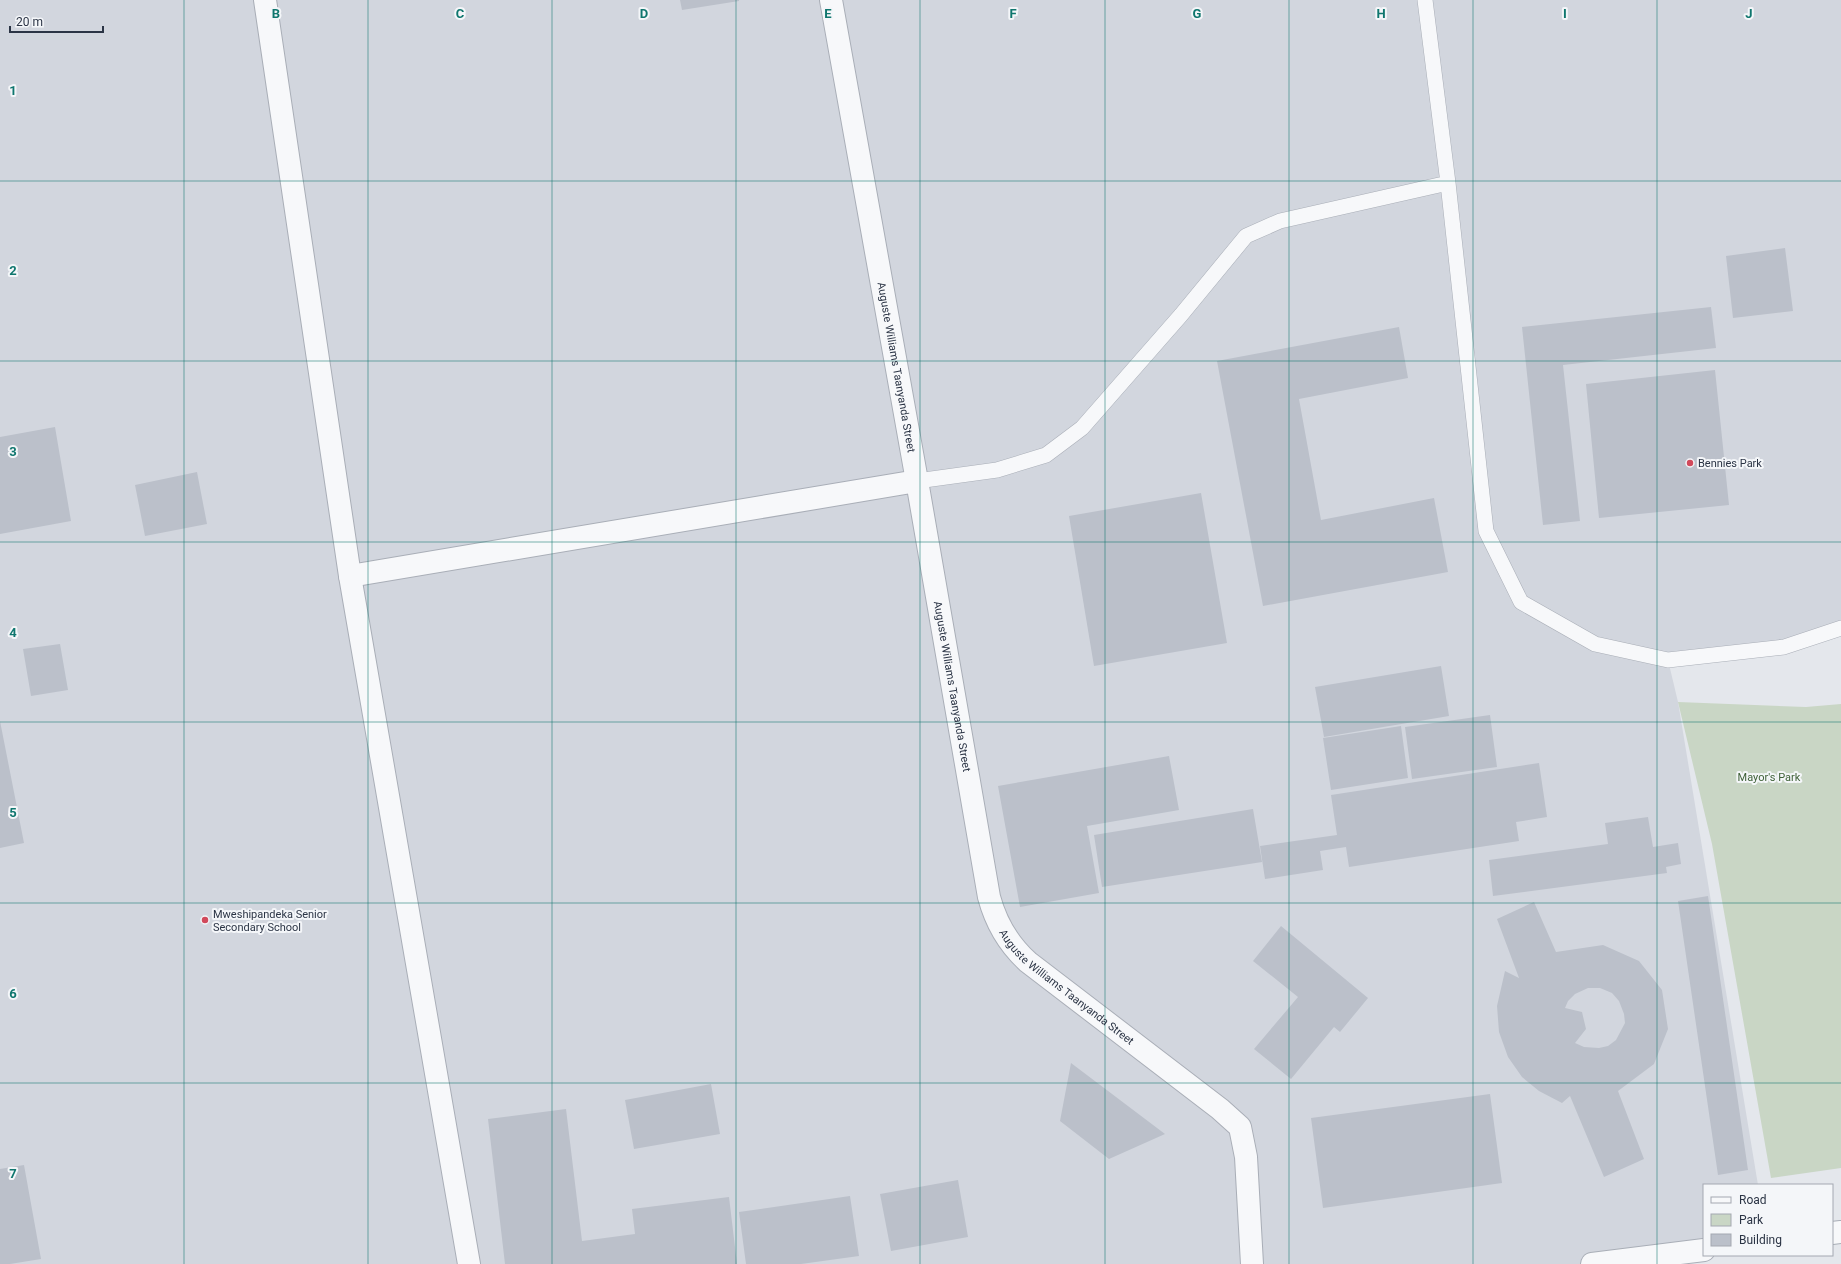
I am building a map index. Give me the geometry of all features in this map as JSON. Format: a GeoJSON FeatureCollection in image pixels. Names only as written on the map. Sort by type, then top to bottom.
{"type":"FeatureCollection","features":[{"type":"Feature","properties":{"kind":"street"},"geometry":{"type":"LineString","coordinates":[[265,0],[350,576],[469,1264]]}},
{"type":"Feature","properties":{"kind":"street","name":"Auguste Williams Taanyanda Street"},"geometry":{"type":"LineString","coordinates":[[831,0],[917,481],[986,882],[994,917],[1014,949],[1028,962],[1220,1109],[1240,1127],[1246,1157],[1252,1264]]}},
{"type":"Feature","properties":{"kind":"street"},"geometry":{"type":"LineString","coordinates":[[350,576],[917,481]]}},
{"type":"Feature","properties":{"kind":"street"},"geometry":{"type":"LineString","coordinates":[[1592,1264],[1703,1250]]}},
{"type":"Feature","properties":{"kind":"lane"},"geometry":{"type":"LineString","coordinates":[[1424,0],[1448,183],[1486,531],[1521,602],[1595,644],[1668,660],[1784,647],[1841,628]]}},
{"type":"Feature","properties":{"kind":"lane"},"geometry":{"type":"LineString","coordinates":[[917,481],[997,470],[1046,455],[1082,428],[1181,315],[1246,236],[1280,221],[1448,183]]}},
{"type":"Feature","properties":{"kind":"shaded area"},"geometry":{"type":"Polygon","coordinates":[[[0,0],[1841,0],[1841,628],[1784,647],[1668,660],[1678,702],[1758,1184],[1703,1184],[1703,1250],[1592,1264],[0,1264],[0,0]]]}},
{"type":"Feature","properties":{"kind":"green space","name":"Mayor's Park"},"geometry":{"type":"Polygon","coordinates":[[[1678,702],[1806,707],[1841,704],[1841,1168],[1771,1178],[1712,844],[1678,702]]]}},
{"type":"Feature","properties":{"kind":"building"},"geometry":{"type":"Polygon","coordinates":[[[680,0],[739,0],[739,1],[682,10],[680,0]]]}},
{"type":"Feature","properties":{"kind":"building"},"geometry":{"type":"Polygon","coordinates":[[[1785,248],[1793,311],[1733,318],[1726,256],[1785,248]]]}},
{"type":"Feature","properties":{"kind":"building"},"geometry":{"type":"Polygon","coordinates":[[[1711,307],[1716,348],[1563,365],[1580,521],[1543,525],[1522,327],[1711,307]]]}},
{"type":"Feature","properties":{"kind":"building"},"geometry":{"type":"Polygon","coordinates":[[[1399,327],[1408,378],[1299,399],[1321,520],[1434,498],[1448,572],[1263,606],[1217,361],[1399,327]]]}},
{"type":"Feature","properties":{"kind":"building"},"geometry":{"type":"Polygon","coordinates":[[[1715,370],[1729,505],[1599,518],[1586,384],[1715,370]]]}},
{"type":"Feature","properties":{"kind":"building"},"geometry":{"type":"Polygon","coordinates":[[[55,427],[71,521],[0,534],[0,437],[55,427]]]}},
{"type":"Feature","properties":{"kind":"building"},"geometry":{"type":"Polygon","coordinates":[[[197,472],[207,524],[145,536],[135,485],[197,472]]]}},
{"type":"Feature","properties":{"kind":"building"},"geometry":{"type":"Polygon","coordinates":[[[1201,493],[1227,643],[1094,666],[1069,516],[1201,493]]]}},
{"type":"Feature","properties":{"kind":"building"},"geometry":{"type":"Polygon","coordinates":[[[60,644],[68,690],[31,696],[23,649],[60,644]]]}},
{"type":"Feature","properties":{"kind":"building"},"geometry":{"type":"Polygon","coordinates":[[[1441,666],[1449,716],[1324,737],[1315,687],[1441,666]]]}},
{"type":"Feature","properties":{"kind":"building"},"geometry":{"type":"Polygon","coordinates":[[[1490,715],[1497,767],[1412,779],[1405,727],[1490,715]]]}},
{"type":"Feature","properties":{"kind":"building"},"geometry":{"type":"Polygon","coordinates":[[[0,721],[24,843],[0,848],[0,721]]]}},
{"type":"Feature","properties":{"kind":"building"},"geometry":{"type":"Polygon","coordinates":[[[1401,726],[1408,778],[1331,790],[1323,738],[1401,726]]]}},
{"type":"Feature","properties":{"kind":"building"},"geometry":{"type":"Polygon","coordinates":[[[1169,756],[1179,810],[1087,826],[1099,893],[1020,907],[998,786],[1169,756]]]}},
{"type":"Feature","properties":{"kind":"building"},"geometry":{"type":"Polygon","coordinates":[[[1539,763],[1547,817],[1516,822],[1519,841],[1349,867],[1346,847],[1320,851],[1323,870],[1265,879],[1260,846],[1337,835],[1331,795],[1539,763]]]}},
{"type":"Feature","properties":{"kind":"building"},"geometry":{"type":"Polygon","coordinates":[[[1253,809],[1262,862],[1102,887],[1094,835],[1253,809]]]}},
{"type":"Feature","properties":{"kind":"building"},"geometry":{"type":"Polygon","coordinates":[[[1648,817],[1653,847],[1678,843],[1681,864],[1666,867],[1667,873],[1493,896],[1489,860],[1608,844],[1605,823],[1648,817]]]}},
{"type":"Feature","properties":{"kind":"building"},"geometry":{"type":"Polygon","coordinates":[[[1708,896],[1748,1170],[1718,1175],[1678,901],[1708,896]]]}},
{"type":"Feature","properties":{"kind":"building"},"geometry":{"type":"Polygon","coordinates":[[[1534,902],[1556,952],[1603,945],[1639,961],[1662,990],[1668,1029],[1654,1064],[1618,1091],[1644,1159],[1604,1177],[1570,1096],[1562,1103],[1539,1091],[1522,1077],[1508,1057],[1499,1032],[1497,1006],[1505,971],[1519,978],[1497,919],[1534,902]],[[1588,988],[1575,994],[1568,1001],[1565,1008],[1582,1012],[1586,1029],[1575,1043],[1584,1047],[1599,1048],[1608,1046],[1616,1040],[1625,1023],[1624,1014],[1619,1001],[1612,993],[1600,988],[1588,988]]]}},
{"type":"Feature","properties":{"kind":"building"},"geometry":{"type":"Polygon","coordinates":[[[1281,926],[1368,998],[1340,1032],[1334,1027],[1291,1079],[1254,1049],[1298,997],[1253,961],[1281,926]]]}},
{"type":"Feature","properties":{"kind":"building"},"geometry":{"type":"Polygon","coordinates":[[[1071,1063],[1165,1134],[1109,1159],[1060,1121],[1071,1063]]]}},
{"type":"Feature","properties":{"kind":"building"},"geometry":{"type":"Polygon","coordinates":[[[711,1084],[720,1134],[634,1149],[625,1100],[711,1084]]]}},
{"type":"Feature","properties":{"kind":"building"},"geometry":{"type":"Polygon","coordinates":[[[1490,1094],[1502,1183],[1323,1208],[1311,1118],[1490,1094]]]}},
{"type":"Feature","properties":{"kind":"building"},"geometry":{"type":"Polygon","coordinates":[[[566,1109],[582,1241],[635,1234],[632,1209],[729,1197],[737,1264],[505,1264],[488,1119],[566,1109]]]}},
{"type":"Feature","properties":{"kind":"building"},"geometry":{"type":"Polygon","coordinates":[[[24,1165],[41,1259],[10,1264],[0,1264],[0,1169],[24,1165]]]}},
{"type":"Feature","properties":{"kind":"building"},"geometry":{"type":"Polygon","coordinates":[[[958,1180],[968,1237],[891,1251],[880,1194],[958,1180]]]}},
{"type":"Feature","properties":{"kind":"building"},"geometry":{"type":"Polygon","coordinates":[[[850,1196],[859,1256],[801,1264],[746,1264],[739,1212],[850,1196]]]}},
{"type":"Feature","properties":{"kind":"place","name":"Bennies Park"},"geometry":{"type":"Point","coordinates":[1690,463]}},
{"type":"Feature","properties":{"kind":"place","name":"Mweshipandeka Senior Secondary School"},"geometry":{"type":"Point","coordinates":[205,920]}}]}
